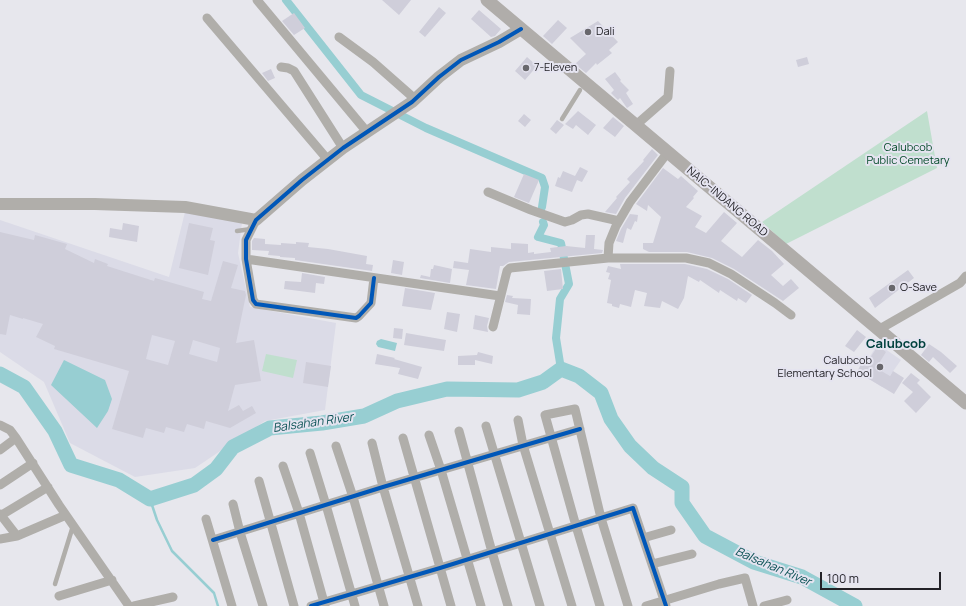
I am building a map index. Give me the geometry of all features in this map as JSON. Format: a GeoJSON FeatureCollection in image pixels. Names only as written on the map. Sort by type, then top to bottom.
{"type":"FeatureCollection","features":[{"type":"Feature","properties":{"kind":"main road","name":"NAIC–INDANG ROAD"},"geometry":{"type":"LineString","coordinates":[[487,0],[521,29],[582,87],[636,125],[966,403]]}},
{"type":"Feature","properties":{"kind":"street"},"geometry":{"type":"LineString","coordinates":[[257,0],[367,132]]}},
{"type":"Feature","properties":{"kind":"street"},"geometry":{"type":"LineString","coordinates":[[207,18],[328,160]]}},
{"type":"Feature","properties":{"kind":"street"},"geometry":{"type":"LineString","coordinates":[[374,278],[371,303],[356,318],[256,304],[253,300],[246,259],[246,240],[254,224],[302,180],[343,148],[381,124],[414,100],[439,76],[462,60],[499,42],[521,29]]}},
{"type":"Feature","properties":{"kind":"street"},"geometry":{"type":"LineString","coordinates":[[339,37],[373,62],[414,100]]}},
{"type":"Feature","properties":{"kind":"street"},"geometry":{"type":"LineString","coordinates":[[281,67],[294,71],[343,148]]}},
{"type":"Feature","properties":{"kind":"street"},"geometry":{"type":"LineString","coordinates":[[636,125],[668,97],[670,71]]}},
{"type":"Feature","properties":{"kind":"street"},"geometry":{"type":"LineString","coordinates":[[608,258],[609,243],[619,220],[630,202],[668,152]]}},
{"type":"Feature","properties":{"kind":"street"},"geometry":{"type":"LineString","coordinates":[[488,192],[565,222],[581,215],[588,214],[619,220]]}},
{"type":"Feature","properties":{"kind":"street"},"geometry":{"type":"LineString","coordinates":[[0,204],[95,204],[185,207],[254,224]]}},
{"type":"Feature","properties":{"kind":"street"},"geometry":{"type":"LineString","coordinates":[[493,327],[507,271],[510,268],[608,258],[686,258],[709,263],[731,274],[791,315]]}},
{"type":"Feature","properties":{"kind":"street"},"geometry":{"type":"LineString","coordinates":[[246,259],[500,296]]}},
{"type":"Feature","properties":{"kind":"street"},"geometry":{"type":"LineString","coordinates":[[878,330],[960,283],[966,276]]}},
{"type":"Feature","properties":{"kind":"street"},"geometry":{"type":"LineString","coordinates":[[600,606],[545,415],[574,409],[601,518],[628,606]]}},
{"type":"Feature","properties":{"kind":"street"},"geometry":{"type":"LineString","coordinates":[[518,420],[523,445],[572,606]]}},
{"type":"Feature","properties":{"kind":"street"},"geometry":{"type":"LineString","coordinates":[[0,425],[10,430],[16,438],[66,515],[129,606]]}},
{"type":"Feature","properties":{"kind":"street"},"geometry":{"type":"LineString","coordinates":[[486,426],[540,606]]}},
{"type":"Feature","properties":{"kind":"street"},"geometry":{"type":"LineString","coordinates":[[213,540],[383,487],[580,429]]}},
{"type":"Feature","properties":{"kind":"street"},"geometry":{"type":"LineString","coordinates":[[459,431],[508,606]]}},
{"type":"Feature","properties":{"kind":"street"},"geometry":{"type":"LineString","coordinates":[[429,435],[441,470],[481,606]]}},
{"type":"Feature","properties":{"kind":"street"},"geometry":{"type":"LineString","coordinates":[[0,450],[16,438]]}},
{"type":"Feature","properties":{"kind":"street"},"geometry":{"type":"LineString","coordinates":[[403,438],[451,606]]}},
{"type":"Feature","properties":{"kind":"street"},"geometry":{"type":"LineString","coordinates":[[372,444],[418,606]]}},
{"type":"Feature","properties":{"kind":"street"},"geometry":{"type":"LineString","coordinates":[[336,446],[353,497],[384,606]]}},
{"type":"Feature","properties":{"kind":"street"},"geometry":{"type":"LineString","coordinates":[[310,453],[355,606]]}},
{"type":"Feature","properties":{"kind":"street"},"geometry":{"type":"LineString","coordinates":[[0,485],[32,463]]}},
{"type":"Feature","properties":{"kind":"street"},"geometry":{"type":"LineString","coordinates":[[284,466],[325,604]]}},
{"type":"Feature","properties":{"kind":"street"},"geometry":{"type":"LineString","coordinates":[[259,481],[294,606]]}},
{"type":"Feature","properties":{"kind":"street"},"geometry":{"type":"LineString","coordinates":[[17,536],[0,515],[48,487]]}},
{"type":"Feature","properties":{"kind":"street"},"geometry":{"type":"LineString","coordinates":[[233,504],[263,606]]}},
{"type":"Feature","properties":{"kind":"street"},"geometry":{"type":"LineString","coordinates":[[311,606],[325,604],[410,576],[467,560],[633,508],[665,603]]}},
{"type":"Feature","properties":{"kind":"street"},"geometry":{"type":"LineString","coordinates":[[0,539],[17,536],[66,515]]}},
{"type":"Feature","properties":{"kind":"street"},"geometry":{"type":"LineString","coordinates":[[206,519],[232,606]]}},
{"type":"Feature","properties":{"kind":"street"},"geometry":{"type":"LineString","coordinates":[[643,538],[670,530]]}},
{"type":"Feature","properties":{"kind":"street"},"geometry":{"type":"LineString","coordinates":[[652,564],[692,554]]}},
{"type":"Feature","properties":{"kind":"street"},"geometry":{"type":"LineString","coordinates":[[646,606],[665,603],[719,584],[745,578],[753,606]]}},
{"type":"Feature","properties":{"kind":"street"},"geometry":{"type":"LineString","coordinates":[[59,596],[112,580]]}},
{"type":"Feature","properties":{"kind":"street"},"geometry":{"type":"LineString","coordinates":[[134,606],[173,597]]}},
{"type":"Feature","properties":{"kind":"street"},"geometry":{"type":"LineString","coordinates":[[764,606],[787,600]]}},
{"type":"Feature","properties":{"kind":"lane"},"geometry":{"type":"LineString","coordinates":[[562,119],[582,87]]}},
{"type":"Feature","properties":{"kind":"lane"},"geometry":{"type":"LineString","coordinates":[[237,231],[254,224]]}},
{"type":"Feature","properties":{"kind":"lane"},"geometry":{"type":"LineString","coordinates":[[55,584],[73,524]]}},
{"type":"Feature","properties":{"kind":"shaded area"},"geometry":{"type":"Polygon","coordinates":[[[185,212],[242,223],[238,253],[250,307],[336,323],[325,410],[265,421],[195,468],[135,477],[70,443],[44,382],[0,352],[0,220],[169,277],[185,212]]]}},
{"type":"Feature","properties":{"kind":"shaded area","name":"Calubcob Elementary School"},"geometry":{"type":"Polygon","coordinates":[[[878,344],[901,360],[882,387],[859,373],[878,344]]]}},
{"type":"Feature","properties":{"kind":"green space","name":"Calubcob Public Cemetary"},"geometry":{"type":"Polygon","coordinates":[[[927,111],[937,168],[786,244],[762,222],[927,111]]]}},
{"type":"Feature","properties":{"kind":"green space"},"geometry":{"type":"Polygon","coordinates":[[[266,354],[297,360],[293,378],[262,371],[266,354]]]}},
{"type":"Feature","properties":{"kind":"water"},"geometry":{"type":"Polygon","coordinates":[[[381,339],[397,343],[395,351],[378,347],[376,344],[377,341],[381,339]]]}},
{"type":"Feature","properties":{"kind":"water"},"geometry":{"type":"Polygon","coordinates":[[[64,360],[105,380],[112,399],[108,411],[97,428],[51,385],[64,360]]]}},
{"type":"Feature","properties":{"kind":"building"},"geometry":{"type":"Polygon","coordinates":[[[382,0],[411,0],[399,15],[382,0]]]}},
{"type":"Feature","properties":{"kind":"building"},"geometry":{"type":"Polygon","coordinates":[[[439,7],[446,13],[425,37],[419,32],[439,7]]]}},
{"type":"Feature","properties":{"kind":"building"},"geometry":{"type":"Polygon","coordinates":[[[479,10],[501,29],[495,36],[491,37],[471,19],[479,10]]]}},
{"type":"Feature","properties":{"kind":"building"},"geometry":{"type":"Polygon","coordinates":[[[294,13],[305,28],[294,35],[282,21],[294,13]]]}},
{"type":"Feature","properties":{"kind":"building"},"geometry":{"type":"Polygon","coordinates":[[[558,20],[567,28],[552,44],[543,36],[558,20]]]}},
{"type":"Feature","properties":{"kind":"building"},"geometry":{"type":"Polygon","coordinates":[[[598,21],[618,42],[609,50],[612,53],[597,65],[596,63],[586,73],[575,64],[586,54],[570,38],[598,21]]]}},
{"type":"Feature","properties":{"kind":"building","name":"7-Eleven"},"geometry":{"type":"Polygon","coordinates":[[[527,57],[537,66],[525,80],[515,71],[527,57]]]}},
{"type":"Feature","properties":{"kind":"building"},"geometry":{"type":"Polygon","coordinates":[[[807,57],[809,64],[798,67],[796,60],[807,57]]]}},
{"type":"Feature","properties":{"kind":"building"},"geometry":{"type":"Polygon","coordinates":[[[271,69],[275,78],[268,81],[262,73],[271,69]]]}},
{"type":"Feature","properties":{"kind":"building"},"geometry":{"type":"Polygon","coordinates":[[[615,72],[621,80],[620,81],[629,90],[626,93],[633,104],[627,108],[620,98],[618,100],[611,93],[614,90],[605,79],[615,72]]]}},
{"type":"Feature","properties":{"kind":"building"},"geometry":{"type":"Polygon","coordinates":[[[578,111],[596,125],[588,135],[576,125],[573,129],[565,124],[578,111]]]}},
{"type":"Feature","properties":{"kind":"building"},"geometry":{"type":"Polygon","coordinates":[[[524,114],[531,120],[525,127],[518,121],[524,114]]]}},
{"type":"Feature","properties":{"kind":"building"},"geometry":{"type":"Polygon","coordinates":[[[613,117],[624,126],[615,137],[603,128],[613,117]]]}},
{"type":"Feature","properties":{"kind":"building"},"geometry":{"type":"Polygon","coordinates":[[[557,120],[564,125],[556,134],[550,129],[557,120]]]}},
{"type":"Feature","properties":{"kind":"building"},"geometry":{"type":"Polygon","coordinates":[[[652,149],[658,155],[625,198],[616,214],[605,212],[630,182],[627,179],[644,161],[643,160],[652,149]]]}},
{"type":"Feature","properties":{"kind":"building"},"geometry":{"type":"Polygon","coordinates":[[[580,167],[588,171],[582,182],[577,180],[572,192],[555,186],[558,177],[560,178],[563,171],[575,176],[580,167]]]}},
{"type":"Feature","properties":{"kind":"building"},"geometry":{"type":"Polygon","coordinates":[[[663,168],[678,179],[681,176],[698,191],[686,207],[702,216],[695,227],[706,233],[724,212],[737,223],[721,241],[742,257],[758,240],[772,251],[784,264],[771,275],[783,286],[791,279],[799,288],[783,301],[734,269],[712,258],[687,252],[649,252],[643,249],[643,243],[653,243],[661,217],[648,205],[647,211],[636,204],[663,168]]]}},
{"type":"Feature","properties":{"kind":"building"},"geometry":{"type":"Polygon","coordinates":[[[524,174],[539,180],[529,203],[514,197],[524,174]]]}},
{"type":"Feature","properties":{"kind":"building"},"geometry":{"type":"Polygon","coordinates":[[[630,214],[638,215],[637,222],[635,221],[631,230],[627,228],[623,243],[616,241],[621,229],[630,214]]]}},
{"type":"Feature","properties":{"kind":"building"},"geometry":{"type":"Polygon","coordinates":[[[123,223],[139,226],[137,242],[109,237],[110,228],[122,230],[123,223]]]}},
{"type":"Feature","properties":{"kind":"building"},"geometry":{"type":"Polygon","coordinates":[[[189,223],[213,228],[210,240],[215,241],[208,275],[179,268],[189,223]]]}},
{"type":"Feature","properties":{"kind":"building"},"geometry":{"type":"Polygon","coordinates":[[[0,232],[34,240],[35,235],[67,244],[65,249],[94,263],[95,259],[108,264],[107,266],[154,281],[155,278],[204,292],[202,299],[211,301],[223,261],[238,265],[231,288],[245,291],[246,295],[236,343],[254,340],[261,381],[235,385],[228,411],[239,405],[243,411],[252,406],[256,413],[230,428],[206,421],[204,429],[187,424],[184,432],[166,427],[164,433],[146,428],[143,438],[112,429],[129,371],[54,349],[55,346],[36,337],[43,324],[23,318],[10,315],[6,335],[0,334],[0,232]],[[152,335],[146,359],[168,365],[175,341],[152,335]],[[193,340],[189,354],[217,362],[220,348],[193,340]]]}},
{"type":"Feature","properties":{"kind":"building"},"geometry":{"type":"Polygon","coordinates":[[[586,235],[595,235],[594,249],[603,250],[602,253],[509,262],[503,266],[500,266],[496,289],[466,285],[469,270],[453,268],[454,261],[468,263],[470,249],[491,252],[491,247],[511,249],[511,243],[528,244],[528,253],[534,252],[534,254],[551,252],[550,248],[566,246],[585,248],[586,235]]]}},
{"type":"Feature","properties":{"kind":"building"},"geometry":{"type":"Polygon","coordinates":[[[254,238],[265,239],[265,244],[281,245],[281,243],[309,243],[308,247],[367,256],[366,264],[373,265],[372,271],[268,255],[269,251],[252,250],[252,241],[254,238]]]}},
{"type":"Feature","properties":{"kind":"building"},"geometry":{"type":"Polygon","coordinates":[[[393,260],[404,262],[402,275],[391,273],[393,260]]]}},
{"type":"Feature","properties":{"kind":"building"},"geometry":{"type":"Polygon","coordinates":[[[620,264],[685,264],[707,269],[728,279],[752,295],[746,303],[738,298],[737,301],[720,290],[719,293],[700,280],[699,282],[688,276],[684,298],[678,309],[662,301],[660,308],[644,306],[647,293],[635,290],[631,307],[620,304],[619,308],[607,303],[611,280],[608,279],[610,273],[606,272],[608,266],[621,269],[620,264]]]}},
{"type":"Feature","properties":{"kind":"building"},"geometry":{"type":"Polygon","coordinates":[[[434,265],[452,269],[450,283],[420,278],[421,275],[430,277],[431,269],[433,269],[434,265]]]}},
{"type":"Feature","properties":{"kind":"building"},"geometry":{"type":"Polygon","coordinates":[[[561,269],[563,289],[547,291],[544,271],[561,269]]]}},
{"type":"Feature","properties":{"kind":"building","name":"O-Save"},"geometry":{"type":"Polygon","coordinates":[[[908,270],[914,278],[875,308],[869,298],[908,270]]]}},
{"type":"Feature","properties":{"kind":"building"},"geometry":{"type":"Polygon","coordinates":[[[302,273],[325,277],[324,284],[316,283],[315,293],[284,289],[285,281],[301,282],[302,273]]]}},
{"type":"Feature","properties":{"kind":"building"},"geometry":{"type":"Polygon","coordinates":[[[405,288],[435,293],[431,310],[402,306],[405,288]]]}},
{"type":"Feature","properties":{"kind":"building"},"geometry":{"type":"Polygon","coordinates":[[[507,295],[513,296],[512,298],[531,299],[530,315],[517,314],[518,305],[505,302],[507,295]]]}},
{"type":"Feature","properties":{"kind":"building"},"geometry":{"type":"Polygon","coordinates":[[[447,312],[460,314],[457,332],[444,329],[447,312]]]}},
{"type":"Feature","properties":{"kind":"building"},"geometry":{"type":"Polygon","coordinates":[[[475,315],[489,318],[487,326],[488,332],[473,329],[475,315]]]}},
{"type":"Feature","properties":{"kind":"building"},"geometry":{"type":"Polygon","coordinates":[[[394,328],[403,329],[402,339],[393,338],[394,328]]]}},
{"type":"Feature","properties":{"kind":"building"},"geometry":{"type":"Polygon","coordinates":[[[857,330],[866,337],[854,352],[845,346],[857,330]]]}},
{"type":"Feature","properties":{"kind":"building"},"geometry":{"type":"Polygon","coordinates":[[[406,333],[446,340],[444,351],[404,345],[406,333]]]}},
{"type":"Feature","properties":{"kind":"building"},"geometry":{"type":"Polygon","coordinates":[[[929,344],[957,366],[950,373],[933,357],[929,362],[921,355],[929,344]]]}},
{"type":"Feature","properties":{"kind":"building"},"geometry":{"type":"Polygon","coordinates":[[[878,346],[886,352],[876,368],[890,376],[893,371],[904,378],[894,394],[864,376],[866,374],[858,370],[862,362],[866,364],[878,346]]]}},
{"type":"Feature","properties":{"kind":"building"},"geometry":{"type":"Polygon","coordinates":[[[478,352],[493,356],[492,364],[475,360],[475,365],[458,365],[458,356],[477,355],[478,352]]]}},
{"type":"Feature","properties":{"kind":"building"},"geometry":{"type":"Polygon","coordinates":[[[377,354],[422,367],[418,379],[398,374],[400,368],[375,364],[377,354]]]}},
{"type":"Feature","properties":{"kind":"building"},"geometry":{"type":"Polygon","coordinates":[[[306,362],[331,366],[328,387],[303,383],[306,362]]]}},
{"type":"Feature","properties":{"kind":"building"},"geometry":{"type":"Polygon","coordinates":[[[911,373],[920,380],[917,383],[931,397],[916,413],[904,401],[913,392],[902,383],[911,373]]]}},
{"type":"Feature","properties":{"kind":"waterway"},"geometry":{"type":"LineString","coordinates":[[286,0],[361,95],[426,128],[542,178],[545,187],[542,207]]}},
{"type":"Feature","properties":{"kind":"waterway"},"geometry":{"type":"LineString","coordinates":[[543,222],[544,225],[538,237],[561,243],[569,284],[560,299],[556,338],[561,369]]}},
{"type":"Feature","properties":{"kind":"waterway","name":"Balsahan River"},"geometry":{"type":"LineString","coordinates":[[0,374],[24,387],[55,431],[71,465],[119,480],[150,499],[194,485],[216,469],[233,447],[270,428],[322,423],[364,416],[397,401],[447,389],[518,390],[543,382],[561,369],[579,376],[601,393],[611,419],[630,446],[653,468],[682,487],[682,503],[705,536],[754,562],[802,577],[855,606]]}},
{"type":"Feature","properties":{"kind":"waterway"},"geometry":{"type":"LineString","coordinates":[[150,499],[157,520],[172,551],[214,593],[218,606]]}},
{"type":"Feature","properties":{"kind":"cycle path"},"geometry":{"type":"LineString","coordinates":[[374,278],[371,303],[356,318],[256,304],[253,300],[246,259],[246,240],[256,220],[302,180],[343,148],[412,102],[439,77],[461,60],[499,42],[521,29]]}},
{"type":"Feature","properties":{"kind":"cycle path"},"geometry":{"type":"LineString","coordinates":[[213,540],[383,487],[580,429]]}},
{"type":"Feature","properties":{"kind":"cycle path"},"geometry":{"type":"LineString","coordinates":[[311,606],[440,568],[633,508],[666,606]]}},
{"type":"Feature","properties":{"kind":"place","name":"Dali"},"geometry":{"type":"Point","coordinates":[588,32]}},
{"type":"Feature","properties":{"kind":"place","name":"7-Eleven"},"geometry":{"type":"Point","coordinates":[526,68]}},
{"type":"Feature","properties":{"kind":"place","name":"O-Save"},"geometry":{"type":"Point","coordinates":[892,288]}},
{"type":"Feature","properties":{"kind":"place","name":"Calubcob Elementary School"},"geometry":{"type":"Point","coordinates":[880,367]}},
{"type":"Feature","properties":{"kind":"district","name":"Calubcob"},"geometry":{"type":"Point","coordinates":[896,344]}}]}
